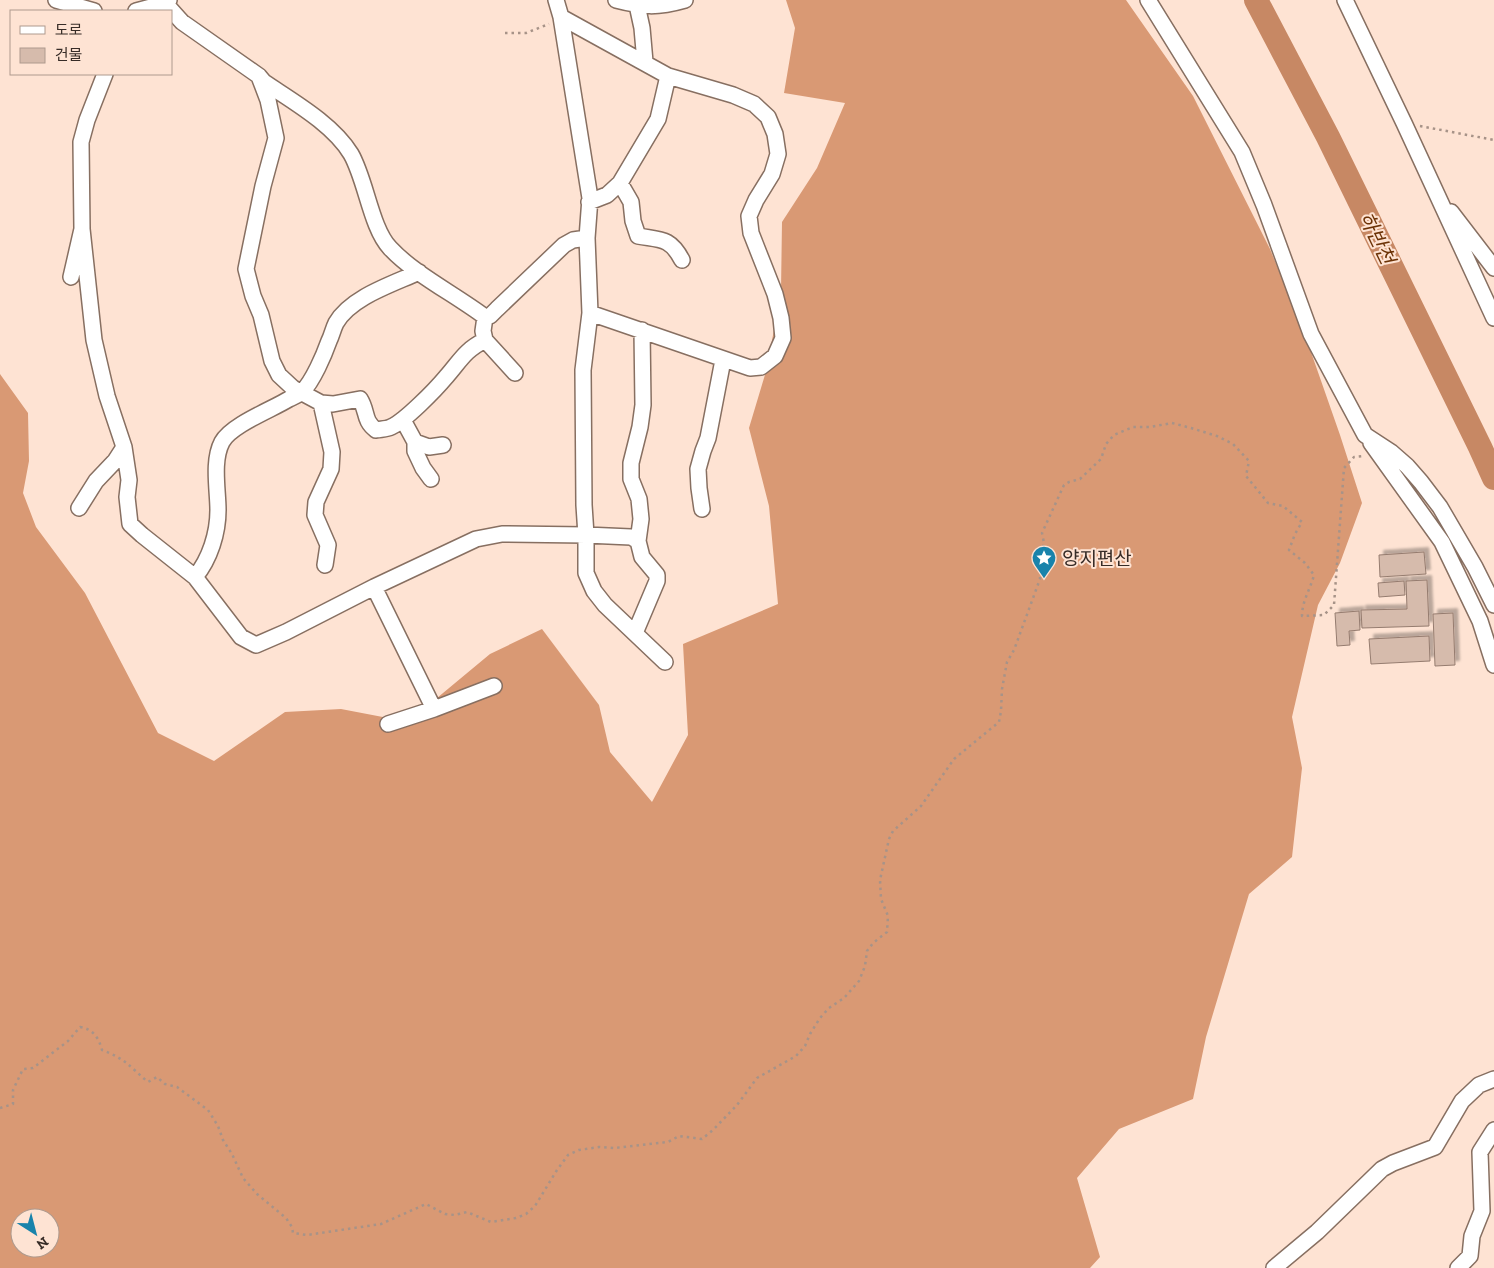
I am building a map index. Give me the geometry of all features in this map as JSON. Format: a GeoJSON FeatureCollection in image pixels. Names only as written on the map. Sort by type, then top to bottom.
{"type":"FeatureCollection","features":[{"type":"Feature","properties":{"kind":"street"},"geometry":{"type":"LineString","coordinates":[[56,0],[91,10]]}},
{"type":"Feature","properties":{"kind":"street"},"geometry":{"type":"LineString","coordinates":[[556,0],[561,17],[590,202],[588,238],[590,313],[583,370],[586,573],[594,591],[605,605],[666,662]]}},
{"type":"Feature","properties":{"kind":"street"},"geometry":{"type":"LineString","coordinates":[[616,0],[637,5],[663,6],[685,0]]}},
{"type":"Feature","properties":{"kind":"street"},"geometry":{"type":"LineString","coordinates":[[1148,0],[1242,152],[1268,214],[1311,334],[1365,436],[1442,542],[1480,621],[1494,665]]}},
{"type":"Feature","properties":{"kind":"street"},"geometry":{"type":"LineString","coordinates":[[1345,0],[1494,318]]}},
{"type":"Feature","properties":{"kind":"street"},"geometry":{"type":"LineString","coordinates":[[139,10],[166,1],[182,22],[321,122],[351,153],[360,173],[382,237],[390,248],[419,272],[485,317]]}},
{"type":"Feature","properties":{"kind":"street"},"geometry":{"type":"LineString","coordinates":[[637,5],[642,28],[645,62]]}},
{"type":"Feature","properties":{"kind":"street"},"geometry":{"type":"LineString","coordinates":[[561,17],[668,76],[733,95],[754,104],[768,117],[775,134],[778,154],[772,174],[756,200],[749,216],[751,233],[775,294],[781,318],[782,338],[775,356],[761,367],[750,368],[590,313]]}},
{"type":"Feature","properties":{"kind":"street"},"geometry":{"type":"LineString","coordinates":[[105,75],[87,120],[81,142],[82,229],[94,340],[107,396],[124,447],[129,480],[127,497],[130,524],[195,577],[241,637],[256,645],[476,539],[502,534],[586,535],[631,538],[638,541]]}},
{"type":"Feature","properties":{"kind":"street"},"geometry":{"type":"LineString","coordinates":[[259,76],[268,100],[276,138],[263,186],[246,269],[253,296],[261,315],[272,362],[279,375],[293,388],[321,403],[333,404],[360,400],[364,406],[368,423],[376,430],[390,428],[403,420],[446,378],[462,356],[472,347],[485,340]]}},
{"type":"Feature","properties":{"kind":"street"},"geometry":{"type":"LineString","coordinates":[[590,202],[607,195],[620,183],[658,119],[668,76]]}},
{"type":"Feature","properties":{"kind":"street"},"geometry":{"type":"LineString","coordinates":[[620,183],[631,202],[633,221],[638,236],[659,238],[671,244],[677,250],[682,260]]}},
{"type":"Feature","properties":{"kind":"street"},"geometry":{"type":"LineString","coordinates":[[1440,202],[1456,217],[1494,268]]}},
{"type":"Feature","properties":{"kind":"street"},"geometry":{"type":"LineString","coordinates":[[71,278],[82,229]]}},
{"type":"Feature","properties":{"kind":"street"},"geometry":{"type":"LineString","coordinates":[[485,317],[490,316],[564,245],[573,240],[588,238]]}},
{"type":"Feature","properties":{"kind":"street"},"geometry":{"type":"LineString","coordinates":[[195,577],[202,569],[216,536],[218,510],[217,463],[222,442],[233,430],[302,392],[328,344],[336,324],[346,309],[368,296],[419,272]]}},
{"type":"Feature","properties":{"kind":"street"},"geometry":{"type":"LineString","coordinates":[[485,317],[483,331],[485,340],[514,373]]}},
{"type":"Feature","properties":{"kind":"street"},"geometry":{"type":"LineString","coordinates":[[635,633],[657,581],[657,575],[642,558],[638,541],[641,519],[639,499],[631,479],[631,463],[640,427],[643,405],[642,330]]}},
{"type":"Feature","properties":{"kind":"street"},"geometry":{"type":"LineString","coordinates":[[702,509],[698,469],[702,451],[708,438],[723,360]]}},
{"type":"Feature","properties":{"kind":"street"},"geometry":{"type":"LineString","coordinates":[[321,403],[332,452],[331,469],[316,502],[315,516],[328,545],[325,565]]}},
{"type":"Feature","properties":{"kind":"street"},"geometry":{"type":"LineString","coordinates":[[403,420],[415,442],[415,451],[422,468],[431,479]]}},
{"type":"Feature","properties":{"kind":"street"},"geometry":{"type":"LineString","coordinates":[[1365,436],[1391,452],[1422,482],[1440,507],[1476,567],[1494,605]]}},
{"type":"Feature","properties":{"kind":"street"},"geometry":{"type":"LineString","coordinates":[[415,442],[429,448],[443,445]]}},
{"type":"Feature","properties":{"kind":"street"},"geometry":{"type":"LineString","coordinates":[[79,508],[96,481],[124,447]]}},
{"type":"Feature","properties":{"kind":"street"},"geometry":{"type":"LineString","coordinates":[[374,587],[434,709]]}},
{"type":"Feature","properties":{"kind":"street"},"geometry":{"type":"LineString","coordinates":[[388,724],[494,686]]}},
{"type":"Feature","properties":{"kind":"street"},"geometry":{"type":"LineString","coordinates":[[1274,1268],[1317,1232],[1382,1169],[1436,1147],[1462,1101],[1479,1085],[1494,1079]]}},
{"type":"Feature","properties":{"kind":"street"},"geometry":{"type":"LineString","coordinates":[[1458,1268],[1470,1256],[1472,1236],[1482,1211],[1480,1152],[1494,1130]]}},
{"type":"Feature","properties":{"kind":"path"},"geometry":{"type":"LineString","coordinates":[[505,33],[526,33],[546,26],[561,17]]}},
{"type":"Feature","properties":{"kind":"path"},"geometry":{"type":"LineString","coordinates":[[1404,123],[1494,140]]}},
{"type":"Feature","properties":{"kind":"path"},"geometry":{"type":"LineString","coordinates":[[0,1108],[13,1104],[13,1090],[23,1069],[33,1068],[68,1041],[80,1027],[89,1028],[100,1041],[102,1050],[128,1062],[148,1082],[157,1077],[165,1084],[177,1087],[208,1110],[218,1126],[223,1140],[243,1178],[257,1194],[286,1218],[292,1226],[294,1233],[307,1236],[381,1224],[426,1204],[445,1214],[455,1215],[467,1212],[490,1222],[516,1218],[526,1214],[535,1206],[568,1155],[579,1150],[668,1142],[679,1136],[702,1139],[737,1105],[757,1078],[796,1056],[805,1046],[810,1034],[828,1008],[844,998],[859,981],[865,966],[867,951],[873,943],[887,932],[888,916],[881,899],[880,880],[889,838],[893,831],[921,806],[954,759],[999,722],[1007,662],[1014,650],[1040,578],[1040,561],[1044,543],[1042,533],[1064,485],[1080,479],[1101,459],[1106,444],[1114,435],[1133,427],[1150,427],[1172,423],[1216,436],[1233,444],[1249,462],[1246,476],[1268,503],[1284,506],[1302,522],[1289,550],[1305,563],[1314,575],[1310,589],[1302,604],[1302,616],[1324,615],[1334,605],[1344,468],[1354,456],[1380,456]]}},
{"type":"Feature","properties":{"kind":"shaded area"},"geometry":{"type":"Polygon","coordinates":[[[786,0],[1126,0],[1193,96],[1270,249],[1305,335],[1362,503],[1340,563],[1318,605],[1292,717],[1302,768],[1292,857],[1249,894],[1206,1037],[1193,1099],[1119,1129],[1077,1178],[1100,1257],[1090,1268],[0,1268],[0,374],[28,413],[29,461],[23,493],[36,527],[85,593],[158,733],[214,761],[285,712],[341,709],[388,718],[431,703],[490,654],[542,629],[599,705],[610,752],[652,802],[688,735],[683,644],[778,604],[769,506],[749,428],[767,368],[781,291],[782,222],[817,168],[845,103],[784,93],[795,28],[786,0]]]}},
{"type":"Feature","properties":{"kind":"building"},"geometry":{"type":"Polygon","coordinates":[[[1424,552],[1426,574],[1380,577],[1379,555],[1424,552]]]}},
{"type":"Feature","properties":{"kind":"building"},"geometry":{"type":"Polygon","coordinates":[[[1427,580],[1429,626],[1362,628],[1361,610],[1407,609],[1406,581],[1427,580]]]}},
{"type":"Feature","properties":{"kind":"building"},"geometry":{"type":"Polygon","coordinates":[[[1404,581],[1405,595],[1379,597],[1378,583],[1404,581]]]}},
{"type":"Feature","properties":{"kind":"building"},"geometry":{"type":"Polygon","coordinates":[[[1359,611],[1360,630],[1349,631],[1350,645],[1337,646],[1335,613],[1359,611]]]}},
{"type":"Feature","properties":{"kind":"building"},"geometry":{"type":"Polygon","coordinates":[[[1453,613],[1455,665],[1435,666],[1433,614],[1453,613]]]}},
{"type":"Feature","properties":{"kind":"building"},"geometry":{"type":"Polygon","coordinates":[[[1429,636],[1430,661],[1371,664],[1369,639],[1429,636]]]}},
{"type":"Feature","properties":{"kind":"waterway","name":"하반천"},"geometry":{"type":"LineString","coordinates":[[1256,0],[1328,137],[1494,478]]}},
{"type":"Feature","properties":{"kind":"place","name":"양지편산"},"geometry":{"type":"Point","coordinates":[1044,579]}}]}
